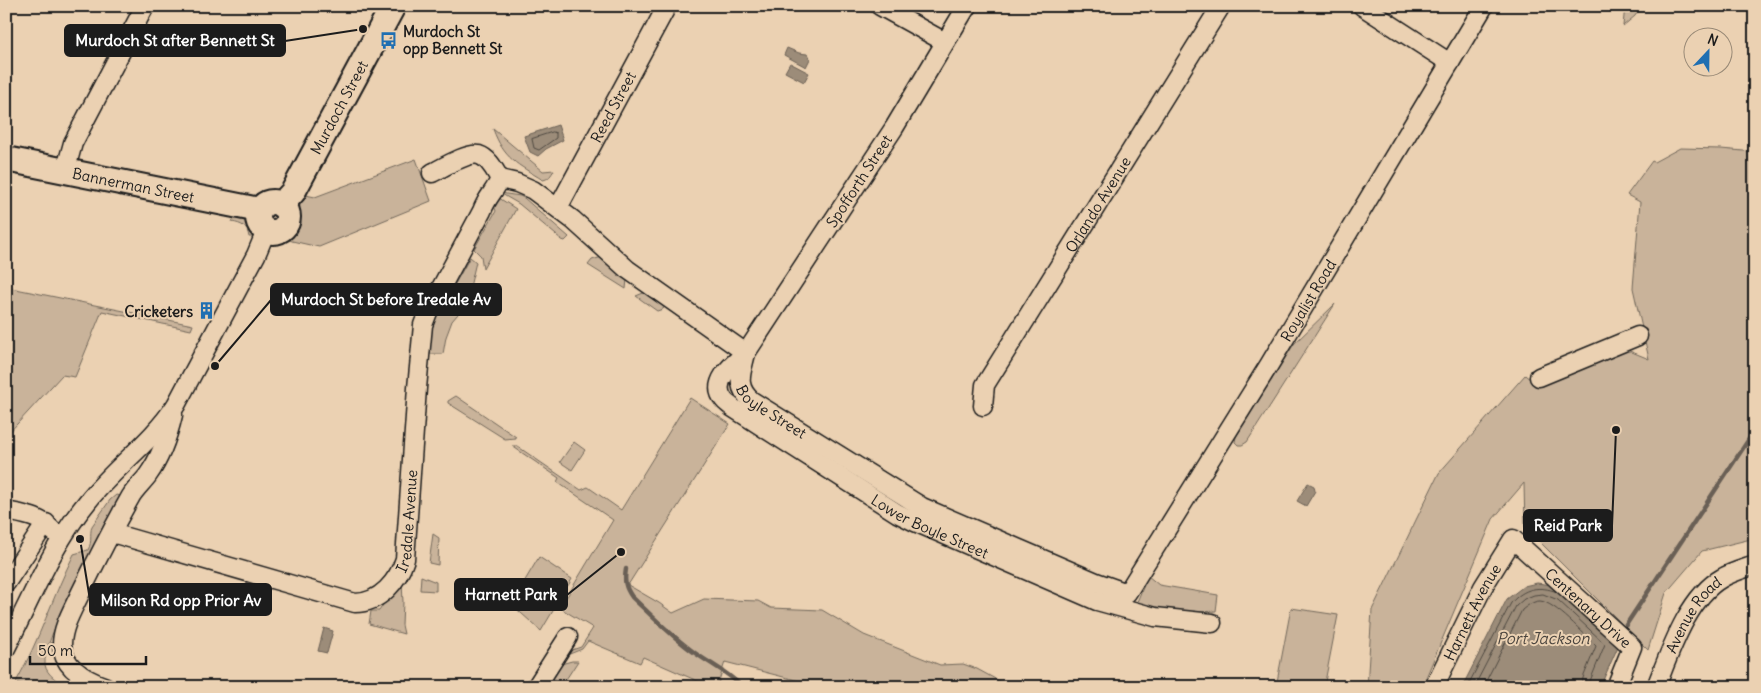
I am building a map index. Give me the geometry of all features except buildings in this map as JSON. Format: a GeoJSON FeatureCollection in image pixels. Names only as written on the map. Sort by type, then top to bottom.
{"type":"FeatureCollection","features":[{"type":"Feature","properties":{"kind":"main road","name":"Murdoch Street"},"geometry":{"type":"LineString","coordinates":[[269,215],[293,192],[393,6]]}},
{"type":"Feature","properties":{"kind":"main road","name":"Bannerman Street"},"geometry":{"type":"LineString","coordinates":[[6,159],[269,215]]}},
{"type":"Feature","properties":{"kind":"street"},"geometry":{"type":"LineString","coordinates":[[65,172],[73,143],[145,6]]}},
{"type":"Feature","properties":{"kind":"street","name":"Reed Street"},"geometry":{"type":"LineString","coordinates":[[558,208],[667,6]]}},
{"type":"Feature","properties":{"kind":"street"},"geometry":{"type":"LineString","coordinates":[[880,6],[945,42]]}},
{"type":"Feature","properties":{"kind":"street","name":"Spofforth Street"},"geometry":{"type":"LineString","coordinates":[[746,353],[894,128],[967,6]]}},
{"type":"Feature","properties":{"kind":"street","name":"Orlando Avenue"},"geometry":{"type":"LineString","coordinates":[[983,406],[985,385],[1221,6]]}},
{"type":"Feature","properties":{"kind":"street"},"geometry":{"type":"LineString","coordinates":[[1362,6],[1450,63]]}},
{"type":"Feature","properties":{"kind":"street","name":"Royalist Road"},"geometry":{"type":"LineString","coordinates":[[1127,593],[1269,365],[1484,6]]}},
{"type":"Feature","properties":{"kind":"street"},"geometry":{"type":"LineString","coordinates":[[432,174],[470,155],[480,155],[488,161],[500,179],[517,183],[533,190],[573,220],[627,269],[746,353]]}},
{"type":"Feature","properties":{"kind":"street","name":"Iredale Avenue"},"geometry":{"type":"LineString","coordinates":[[112,534],[355,602],[377,598],[400,572],[405,559],[423,325],[487,198],[500,179]]}},
{"type":"Feature","properties":{"kind":"street","name":"Murdoch Street"},"geometry":{"type":"LineString","coordinates":[[6,648],[61,539],[89,500],[160,427],[176,406],[256,255],[269,215]]}},
{"type":"Feature","properties":{"kind":"street"},"geometry":{"type":"LineString","coordinates":[[1539,377],[1638,336]]}},
{"type":"Feature","properties":{"kind":"street","name":"Boyle Street"},"geometry":{"type":"LineString","coordinates":[[746,353],[740,380],[741,388],[744,394],[752,400],[922,507],[1096,582],[1127,593]]}},
{"type":"Feature","properties":{"kind":"street","name":"Lower Boyle Street"},"geometry":{"type":"LineString","coordinates":[[746,353],[727,369],[720,388],[723,399],[733,408],[897,513],[1096,601],[1155,617],[1212,623]]}},
{"type":"Feature","properties":{"kind":"street","name":"Murdoch Street"},"geometry":{"type":"LineString","coordinates":[[106,687],[86,679],[69,664],[64,655],[63,635],[76,604],[133,494],[149,473],[167,439],[176,406]]}},
{"type":"Feature","properties":{"kind":"street"},"geometry":{"type":"LineString","coordinates":[[120,468],[131,483],[133,494]]}},
{"type":"Feature","properties":{"kind":"street"},"geometry":{"type":"LineString","coordinates":[[6,511],[30,516],[46,523],[61,539]]}},
{"type":"Feature","properties":{"kind":"street"},"geometry":{"type":"LineString","coordinates":[[6,583],[46,523]]}},
{"type":"Feature","properties":{"kind":"street","name":"Harnett Avenue"},"geometry":{"type":"LineString","coordinates":[[1434,687],[1483,586],[1513,540]]}},
{"type":"Feature","properties":{"kind":"street","name":"Centenary Drive"},"geometry":{"type":"LineString","coordinates":[[1513,540],[1632,647],[1616,687]]}},
{"type":"Feature","properties":{"kind":"street","name":"Avenue Road"},"geometry":{"type":"LineString","coordinates":[[1656,687],[1677,637],[1703,594],[1722,578],[1755,565]]}},
{"type":"Feature","properties":{"kind":"street"},"geometry":{"type":"LineString","coordinates":[[536,687],[568,636]]}},
{"type":"Feature","properties":{"kind":"shaded area"},"geometry":{"type":"Polygon","coordinates":[[[1625,6],[1641,6],[1635,16],[1623,26],[1625,6]]]}},
{"type":"Feature","properties":{"kind":"shaded area"},"geometry":{"type":"Polygon","coordinates":[[[493,129],[543,171],[554,170],[551,175],[543,180],[512,160],[497,139],[493,129]]]}},
{"type":"Feature","properties":{"kind":"shaded area"},"geometry":{"type":"Polygon","coordinates":[[[1680,148],[1755,152],[1755,538],[1702,551],[1666,593],[1648,650],[1525,527],[1524,483],[1493,519],[1422,687],[1367,687],[1372,610],[1439,473],[1525,375],[1539,387],[1575,367],[1627,350],[1649,359],[1633,288],[1640,202],[1627,195],[1652,161],[1654,162],[1680,148]]]}},
{"type":"Feature","properties":{"kind":"shaded area"},"geometry":{"type":"Polygon","coordinates":[[[416,159],[431,201],[319,247],[283,237],[297,217],[301,194],[315,197],[416,159]]]}},
{"type":"Feature","properties":{"kind":"shaded area"},"geometry":{"type":"Polygon","coordinates":[[[500,193],[524,198],[569,237],[565,241],[562,240],[519,204],[500,193]]]}},
{"type":"Feature","properties":{"kind":"shaded area"},"geometry":{"type":"Polygon","coordinates":[[[496,196],[516,209],[483,269],[481,256],[474,249],[496,211],[492,201],[496,196]]]}},
{"type":"Feature","properties":{"kind":"shaded area"},"geometry":{"type":"Polygon","coordinates":[[[236,215],[244,218],[249,223],[253,237],[249,237],[247,230],[243,226],[232,222],[236,215]]]}},
{"type":"Feature","properties":{"kind":"shaded area"},"geometry":{"type":"Polygon","coordinates":[[[470,257],[476,262],[469,291],[458,314],[452,321],[446,337],[443,354],[429,354],[433,323],[470,257]]]}},
{"type":"Feature","properties":{"kind":"shaded area"},"geometry":{"type":"Polygon","coordinates":[[[602,257],[627,279],[626,289],[588,265],[592,260],[602,257]]]}},
{"type":"Feature","properties":{"kind":"shaded area"},"geometry":{"type":"Polygon","coordinates":[[[6,287],[193,325],[191,330],[102,311],[75,377],[62,375],[6,436],[6,287]]]}},
{"type":"Feature","properties":{"kind":"shaded area"},"geometry":{"type":"Polygon","coordinates":[[[648,291],[666,305],[663,309],[657,311],[636,296],[648,291]]]}},
{"type":"Feature","properties":{"kind":"shaded area"},"geometry":{"type":"Polygon","coordinates":[[[1335,304],[1247,442],[1238,445],[1235,442],[1236,437],[1294,344],[1335,304]]]}},
{"type":"Feature","properties":{"kind":"shaded area"},"geometry":{"type":"Polygon","coordinates":[[[456,396],[516,438],[505,439],[448,403],[448,401],[456,396]]]}},
{"type":"Feature","properties":{"kind":"shaded area"},"geometry":{"type":"Polygon","coordinates":[[[690,398],[730,424],[628,585],[673,613],[704,599],[758,601],[771,608],[822,610],[864,635],[940,665],[963,664],[977,669],[1010,687],[811,687],[811,684],[725,662],[717,687],[711,687],[643,657],[640,663],[588,641],[582,649],[562,657],[569,651],[581,647],[593,628],[560,608],[613,520],[557,482],[559,478],[512,446],[517,446],[581,490],[588,487],[621,510],[690,398]]]}},
{"type":"Feature","properties":{"kind":"shaded area"},"geometry":{"type":"Polygon","coordinates":[[[574,442],[585,450],[572,470],[560,462],[574,442]]]}},
{"type":"Feature","properties":{"kind":"shaded area"},"geometry":{"type":"Polygon","coordinates":[[[116,495],[120,496],[119,500],[88,557],[63,609],[46,652],[46,669],[53,678],[66,687],[31,687],[16,682],[32,651],[74,554],[88,550],[92,526],[110,500],[116,495]]]}},
{"type":"Feature","properties":{"kind":"shaded area"},"geometry":{"type":"Polygon","coordinates":[[[433,534],[439,538],[438,565],[429,563],[433,534]]]}},
{"type":"Feature","properties":{"kind":"shaded area"},"geometry":{"type":"Polygon","coordinates":[[[539,557],[572,579],[541,631],[511,604],[539,557]]]}},
{"type":"Feature","properties":{"kind":"shaded area"},"geometry":{"type":"Polygon","coordinates":[[[421,576],[436,582],[436,591],[420,590],[421,576]]]}},
{"type":"Feature","properties":{"kind":"shaded area"},"geometry":{"type":"Polygon","coordinates":[[[1148,576],[1159,585],[1218,595],[1216,611],[1185,613],[1143,612],[1136,604],[1148,576]]]}},
{"type":"Feature","properties":{"kind":"shaded area"},"geometry":{"type":"Polygon","coordinates":[[[402,582],[402,625],[404,634],[369,624],[371,611],[379,611],[391,593],[402,582]]]}},
{"type":"Feature","properties":{"kind":"shaded area"},"geometry":{"type":"Polygon","coordinates":[[[1291,608],[1338,615],[1324,687],[1276,687],[1291,608]]]}},
{"type":"Feature","properties":{"kind":"shaded area"},"geometry":{"type":"Polygon","coordinates":[[[578,661],[561,687],[543,687],[557,665],[578,661]]]}},
{"type":"Feature","properties":{"kind":"water"},"geometry":{"type":"Polygon","coordinates":[[[787,48],[807,54],[810,59],[806,67],[784,55],[787,48]]]}},
{"type":"Feature","properties":{"kind":"water"},"geometry":{"type":"Polygon","coordinates":[[[790,63],[809,73],[804,82],[785,72],[790,63]]]}},
{"type":"Feature","properties":{"kind":"water"},"geometry":{"type":"Polygon","coordinates":[[[558,125],[563,140],[546,149],[538,156],[530,152],[524,136],[558,125]]]}},
{"type":"Feature","properties":{"kind":"water"},"geometry":{"type":"Polygon","coordinates":[[[1308,483],[1314,486],[1315,491],[1306,506],[1297,501],[1308,483]]]}},
{"type":"Feature","properties":{"kind":"water","name":"Port Jackson"},"geometry":{"type":"Polygon","coordinates":[[[1537,583],[1552,585],[1620,642],[1600,687],[1462,687],[1507,599],[1524,586],[1537,583]]]}},
{"type":"Feature","properties":{"kind":"water"},"geometry":{"type":"Polygon","coordinates":[[[324,628],[333,631],[327,653],[318,651],[324,628]]]}},
{"type":"Feature","properties":{"kind":"waterway"},"geometry":{"type":"LineString","coordinates":[[1626,625],[1755,430]]}},
{"type":"Feature","properties":{"kind":"waterway"},"geometry":{"type":"LineString","coordinates":[[626,569],[626,584],[632,597],[678,640],[742,687]]}},
{"type":"Feature","properties":{"kind":"place","name":"Murdoch St after Bennett St"},"geometry":{"type":"Point","coordinates":[363,29]}},
{"type":"Feature","properties":{"kind":"place","name":"Murdoch St opp Bennett St"},"geometry":{"type":"Point","coordinates":[389,40]}},
{"type":"Feature","properties":{"kind":"place","name":"Cricketers"},"geometry":{"type":"Point","coordinates":[207,311]}},
{"type":"Feature","properties":{"kind":"place","name":"Murdoch St before Iredale Av"},"geometry":{"type":"Point","coordinates":[215,366]}},
{"type":"Feature","properties":{"kind":"place","name":"Reid Park"},"geometry":{"type":"Point","coordinates":[1616,430]}},
{"type":"Feature","properties":{"kind":"place","name":"Milson Rd opp Prior Av"},"geometry":{"type":"Point","coordinates":[80,539]}},
{"type":"Feature","properties":{"kind":"place","name":"Harnett Park"},"geometry":{"type":"Point","coordinates":[621,552]}}]}
